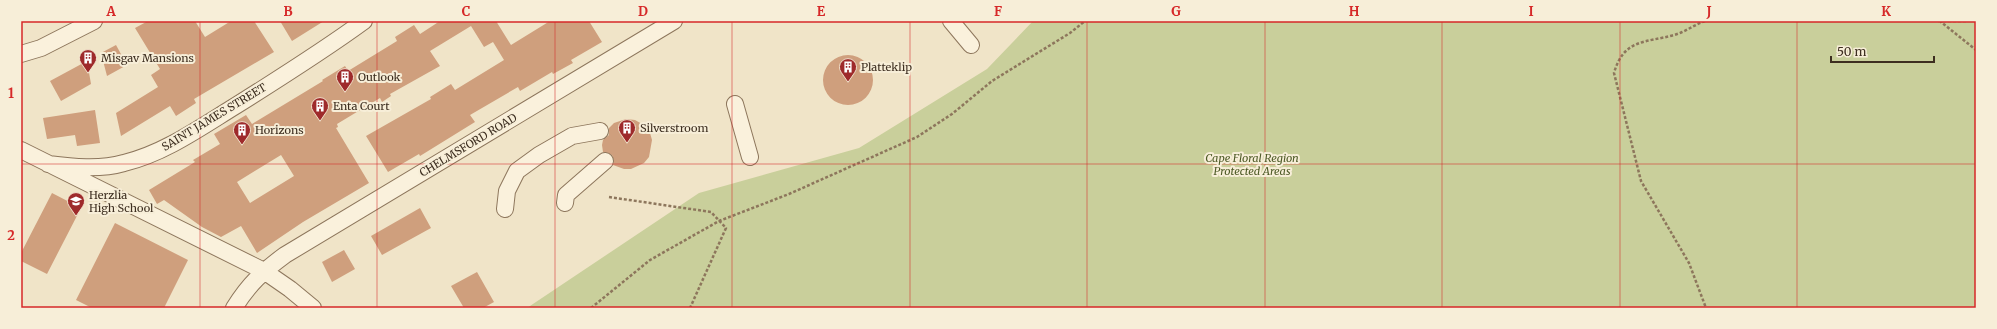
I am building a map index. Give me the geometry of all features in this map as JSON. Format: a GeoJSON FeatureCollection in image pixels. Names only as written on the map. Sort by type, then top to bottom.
{"type":"FeatureCollection","features":[{"type":"Feature","properties":{"kind":"street"},"geometry":{"type":"LineString","coordinates":[[21,54],[47,45],[94,21]]}},
{"type":"Feature","properties":{"kind":"street","name":"SAINT JAMES STREET"},"geometry":{"type":"LineString","coordinates":[[48,164],[71,167],[94,167],[122,164],[150,155],[179,140],[323,51],[364,21]]}},
{"type":"Feature","properties":{"kind":"street","name":"CHELMSFORD ROAD"},"geometry":{"type":"LineString","coordinates":[[234,308],[246,288],[264,271],[285,255],[674,21]]}},
{"type":"Feature","properties":{"kind":"street"},"geometry":{"type":"LineString","coordinates":[[951,21],[971,45]]}},
{"type":"Feature","properties":{"kind":"street"},"geometry":{"type":"LineString","coordinates":[[735,104],[750,157]]}},
{"type":"Feature","properties":{"kind":"street"},"geometry":{"type":"LineString","coordinates":[[504,209],[507,191],[517,171],[538,155],[572,136],[600,131]]}},
{"type":"Feature","properties":{"kind":"street"},"geometry":{"type":"LineString","coordinates":[[21,150],[264,271],[290,289],[313,308]]}},
{"type":"Feature","properties":{"kind":"street"},"geometry":{"type":"LineString","coordinates":[[565,203],[566,195],[605,161]]}},
{"type":"Feature","properties":{"kind":"path"},"geometry":{"type":"LineString","coordinates":[[590,308],[650,260],[719,221],[789,194],[917,137],[952,114],[992,81],[1070,33],[1085,21]]}},
{"type":"Feature","properties":{"kind":"path"},"geometry":{"type":"LineString","coordinates":[[1705,21],[1675,35],[1644,40],[1626,50],[1618,61],[1614,73],[1641,181],[1689,263],[1706,308]]}},
{"type":"Feature","properties":{"kind":"path"},"geometry":{"type":"LineString","coordinates":[[1941,21],[1968,21]]}},
{"type":"Feature","properties":{"kind":"path"},"geometry":{"type":"LineString","coordinates":[[1941,21],[1976,50]]}},
{"type":"Feature","properties":{"kind":"path"},"geometry":{"type":"LineString","coordinates":[[609,197],[711,212],[726,228],[690,308]]}},
{"type":"Feature","properties":{"kind":"green space","name":"Cape Floral Region Protected Areas"},"geometry":{"type":"Polygon","coordinates":[[[1033,21],[1976,21],[1976,308],[527,308],[699,193],[859,148],[987,69],[1033,21]]]}},
{"type":"Feature","properties":{"kind":"building"},"geometry":{"type":"Polygon","coordinates":[[[148,21],[195,21],[205,37],[231,21],[254,21],[274,52],[194,99],[196,103],[176,116],[170,106],[121,136],[116,113],[158,87],[151,75],[160,69],[135,28],[148,21]]]}},
{"type":"Feature","properties":{"kind":"building"},"geometry":{"type":"Polygon","coordinates":[[[280,21],[324,21],[292,41],[280,21]]]}},
{"type":"Feature","properties":{"kind":"building"},"geometry":{"type":"Polygon","coordinates":[[[440,21],[496,21],[511,45],[550,21],[589,21],[602,42],[571,60],[573,63],[553,74],[552,72],[520,91],[518,87],[470,115],[475,122],[420,156],[419,154],[388,172],[366,136],[431,99],[430,97],[451,84],[455,90],[504,60],[493,42],[484,47],[471,26],[430,51],[440,66],[390,94],[391,96],[382,102],[380,98],[337,124],[338,127],[336,128],[369,183],[303,222],[257,253],[241,226],[221,237],[202,227],[164,200],[157,204],[149,190],[195,162],[193,160],[220,144],[214,134],[246,115],[252,124],[345,66],[348,71],[397,41],[395,37],[414,25],[420,34],[440,21]],[[281,155],[237,182],[250,203],[294,176],[281,155]]]}},
{"type":"Feature","properties":{"kind":"building"},"geometry":{"type":"Polygon","coordinates":[[[116,45],[127,65],[107,76],[101,53],[116,45]]]}},
{"type":"Feature","properties":{"kind":"building","name":"Platteklip"},"geometry":{"type":"Polygon","coordinates":[[[848,55],[862,59],[869,66],[873,80],[869,94],[862,101],[848,105],[834,101],[827,94],[823,80],[827,66],[834,59],[848,55]]]}},
{"type":"Feature","properties":{"kind":"building"},"geometry":{"type":"Polygon","coordinates":[[[87,61],[91,84],[61,101],[50,81],[87,61]]]}},
{"type":"Feature","properties":{"kind":"building"},"geometry":{"type":"Polygon","coordinates":[[[95,110],[100,143],[77,146],[75,135],[47,139],[43,118],[95,110]]]}},
{"type":"Feature","properties":{"kind":"building","name":"Silverstroom"},"geometry":{"type":"Polygon","coordinates":[[[626,119],[635,120],[642,124],[650,133],[652,140],[649,157],[644,163],[631,169],[624,169],[613,165],[614,160],[612,155],[603,152],[602,145],[603,140],[609,135],[609,128],[614,123],[626,119]]]}},
{"type":"Feature","properties":{"kind":"building"},"geometry":{"type":"Polygon","coordinates":[[[52,193],[81,208],[47,274],[21,261],[21,253],[52,193]]]}},
{"type":"Feature","properties":{"kind":"building"},"geometry":{"type":"Polygon","coordinates":[[[420,208],[431,228],[382,255],[371,236],[420,208]]]}},
{"type":"Feature","properties":{"kind":"building"},"geometry":{"type":"Polygon","coordinates":[[[115,223],[188,260],[164,308],[92,308],[76,300],[115,223]]]}},
{"type":"Feature","properties":{"kind":"building"},"geometry":{"type":"Polygon","coordinates":[[[344,250],[355,269],[332,282],[322,262],[344,250]]]}},
{"type":"Feature","properties":{"kind":"building"},"geometry":{"type":"Polygon","coordinates":[[[477,272],[494,302],[483,308],[464,308],[451,286],[477,272]]]}},
{"type":"Feature","properties":{"kind":"place","name":"Misgav Mansions"},"geometry":{"type":"Point","coordinates":[88,73]}},
{"type":"Feature","properties":{"kind":"place","name":"Platteklip"},"geometry":{"type":"Point","coordinates":[848,82]}},
{"type":"Feature","properties":{"kind":"place","name":"Outlook"},"geometry":{"type":"Point","coordinates":[345,92]}},
{"type":"Feature","properties":{"kind":"place","name":"Enta Court"},"geometry":{"type":"Point","coordinates":[320,121]}},
{"type":"Feature","properties":{"kind":"place","name":"Silverstroom"},"geometry":{"type":"Point","coordinates":[627,143]}},
{"type":"Feature","properties":{"kind":"place","name":"Horizons"},"geometry":{"type":"Point","coordinates":[242,145]}},
{"type":"Feature","properties":{"kind":"place","name":"Herzlia High School"},"geometry":{"type":"Point","coordinates":[76,216]}}]}
